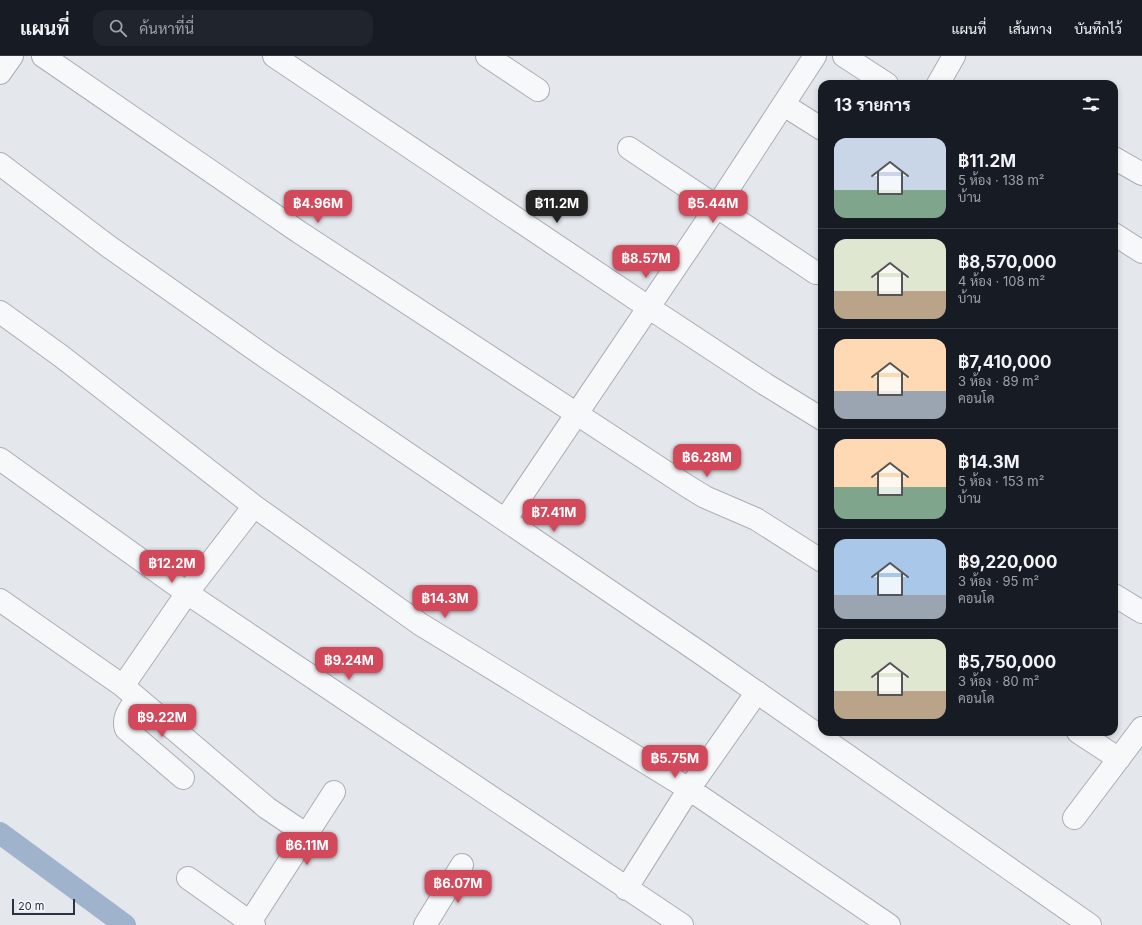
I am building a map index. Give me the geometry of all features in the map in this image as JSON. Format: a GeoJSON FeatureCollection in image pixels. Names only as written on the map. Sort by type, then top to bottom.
{"type":"FeatureCollection","features":[{"type":"Feature","properties":{"kind":"street"},"geometry":{"type":"LineString","coordinates":[[0,73],[12,56]]}},
{"type":"Feature","properties":{"kind":"street"},"geometry":{"type":"LineString","coordinates":[[43,56],[299,232],[578,413],[687,486],[705,497],[756,519],[818,559]]}},
{"type":"Feature","properties":{"kind":"street"},"geometry":{"type":"LineString","coordinates":[[274,56],[648,307],[765,384],[818,417]]}},
{"type":"Feature","properties":{"kind":"street"},"geometry":{"type":"LineString","coordinates":[[487,56],[538,90]]}},
{"type":"Feature","properties":{"kind":"street"},"geometry":{"type":"LineString","coordinates":[[505,520],[717,206],[815,56]]}},
{"type":"Feature","properties":{"kind":"street"},"geometry":{"type":"LineString","coordinates":[[844,56],[868,63],[883,80]]}},
{"type":"Feature","properties":{"kind":"street"},"geometry":{"type":"LineString","coordinates":[[940,80],[954,56]]}},
{"type":"Feature","properties":{"kind":"street"},"geometry":{"type":"LineString","coordinates":[[784,104],[818,126]]}},
{"type":"Feature","properties":{"kind":"street"},"geometry":{"type":"LineString","coordinates":[[629,148],[816,273]]}},
{"type":"Feature","properties":{"kind":"street"},"geometry":{"type":"LineString","coordinates":[[1118,160],[1142,174]]}},
{"type":"Feature","properties":{"kind":"street"},"geometry":{"type":"LineString","coordinates":[[0,164],[108,246],[267,358],[818,735]]}},
{"type":"Feature","properties":{"kind":"street"},"geometry":{"type":"LineString","coordinates":[[1118,237],[1142,252]]}},
{"type":"Feature","properties":{"kind":"street"},"geometry":{"type":"LineString","coordinates":[[0,312],[61,356],[254,506],[420,624],[689,789],[889,925]]}},
{"type":"Feature","properties":{"kind":"street"},"geometry":{"type":"LineString","coordinates":[[0,459],[187,593],[626,889],[682,925]]}},
{"type":"Feature","properties":{"kind":"street"},"geometry":{"type":"LineString","coordinates":[[183,778],[126,729],[124,722],[130,692],[187,593],[254,506]]}},
{"type":"Feature","properties":{"kind":"street"},"geometry":{"type":"LineString","coordinates":[[1118,597],[1142,612]]}},
{"type":"Feature","properties":{"kind":"street"},"geometry":{"type":"LineString","coordinates":[[0,600],[130,692],[267,808],[307,835]]}},
{"type":"Feature","properties":{"kind":"street"},"geometry":{"type":"LineString","coordinates":[[626,889],[689,789],[757,692]]}},
{"type":"Feature","properties":{"kind":"street"},"geometry":{"type":"LineString","coordinates":[[1074,818],[1142,728]]}},
{"type":"Feature","properties":{"kind":"street"},"geometry":{"type":"LineString","coordinates":[[820,736],[1090,925]]}},
{"type":"Feature","properties":{"kind":"street"},"geometry":{"type":"LineString","coordinates":[[1084,736],[1119,759]]}},
{"type":"Feature","properties":{"kind":"street"},"geometry":{"type":"LineString","coordinates":[[188,878],[252,924],[334,792]]}},
{"type":"Feature","properties":{"kind":"street"},"geometry":{"type":"LineString","coordinates":[[425,925],[462,865]]}},
{"type":"Feature","properties":{"kind":"waterway"},"geometry":{"type":"LineString","coordinates":[[0,833],[125,925]]}}]}
